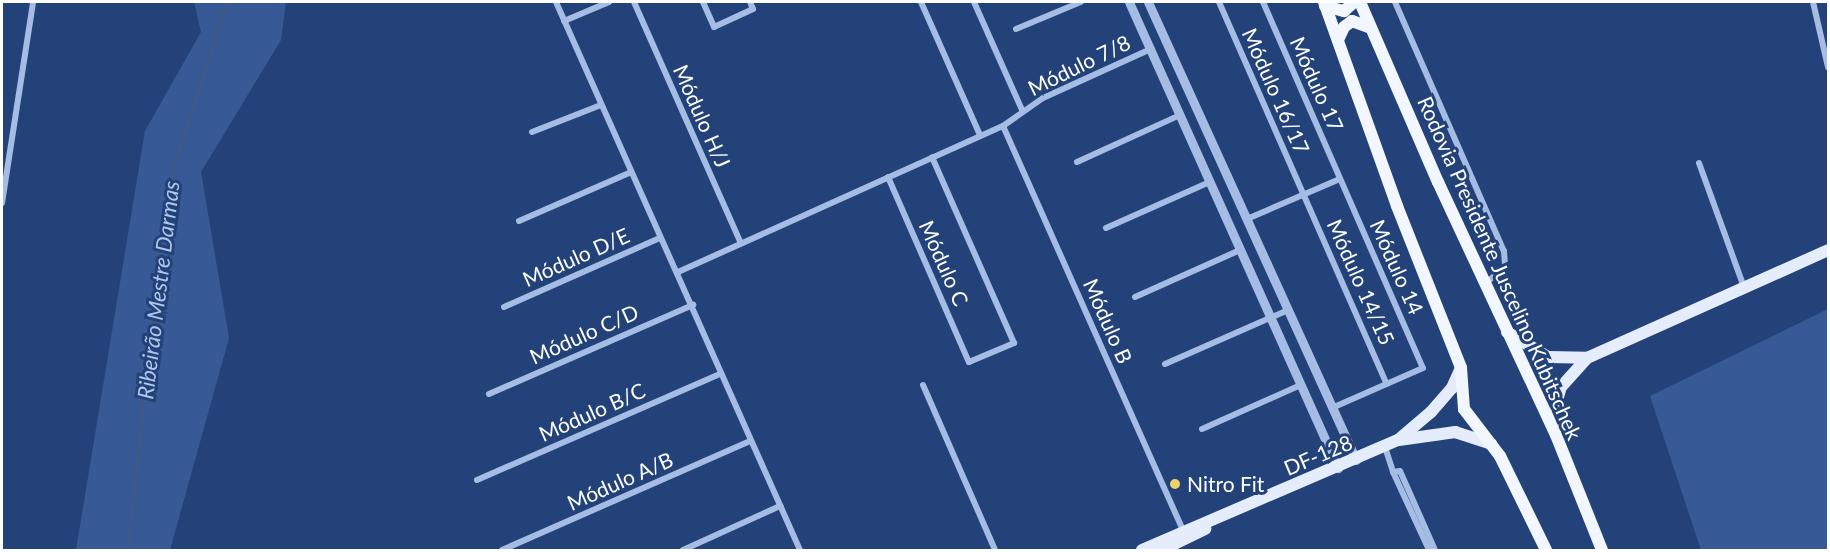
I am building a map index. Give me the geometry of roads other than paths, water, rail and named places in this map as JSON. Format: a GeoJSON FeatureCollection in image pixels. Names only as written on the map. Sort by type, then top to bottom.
{"type":"FeatureCollection","features":[{"type":"Feature","properties":{"kind":"highway"},"geometry":{"type":"LineString","coordinates":[[1325,4],[1344,11],[1354,2]]}},
{"type":"Feature","properties":{"kind":"highway","name":"Rodovia Presidente Juscelino Kubitschek"},"geometry":{"type":"LineString","coordinates":[[1360,2],[1507,332],[1556,435],[1602,550]]}},
{"type":"Feature","properties":{"kind":"highway"},"geometry":{"type":"LineString","coordinates":[[1325,4],[1397,206],[1461,368],[1464,409],[1491,444],[1546,550]]}},
{"type":"Feature","properties":{"kind":"highway"},"geometry":{"type":"LineString","coordinates":[[1338,40],[1344,27],[1352,21],[1371,27]]}},
{"type":"Feature","properties":{"kind":"main road"},"geometry":{"type":"LineString","coordinates":[[1507,332],[1548,357],[1587,357],[1828,250]]}},
{"type":"Feature","properties":{"kind":"main road"},"geometry":{"type":"LineString","coordinates":[[1556,435],[1556,404],[1561,387],[1587,357]]}},
{"type":"Feature","properties":{"kind":"main road","name":"DF-128"},"geometry":{"type":"LineString","coordinates":[[1151,549],[1183,530],[1219,518],[1398,440],[1431,412],[1452,388],[1461,368]]}},
{"type":"Feature","properties":{"kind":"main road","name":"DF-128"},"geometry":{"type":"LineString","coordinates":[[1398,440],[1455,432],[1491,444]]}},
{"type":"Feature","properties":{"kind":"main road","name":"DF-128"},"geometry":{"type":"LineString","coordinates":[[1151,549],[1174,544],[1201,531],[1219,518]]}},
{"type":"Feature","properties":{"kind":"main road"},"geometry":{"type":"LineString","coordinates":[[1174,544],[1183,530],[1201,531]]}},
{"type":"Feature","properties":{"kind":"street"},"geometry":{"type":"LineString","coordinates":[[2,203],[33,2]]}},
{"type":"Feature","properties":{"kind":"street"},"geometry":{"type":"LineString","coordinates":[[556,2],[660,238],[693,305],[720,374],[800,550]]}},
{"type":"Feature","properties":{"kind":"street"},"geometry":{"type":"LineString","coordinates":[[564,21],[609,2]]}},
{"type":"Feature","properties":{"kind":"street","name":"Módulo H/J"},"geometry":{"type":"LineString","coordinates":[[634,2],[741,243]]}},
{"type":"Feature","properties":{"kind":"street"},"geometry":{"type":"LineString","coordinates":[[703,2],[714,27],[753,9],[750,2]]}},
{"type":"Feature","properties":{"kind":"street"},"geometry":{"type":"LineString","coordinates":[[921,2],[980,135]]}},
{"type":"Feature","properties":{"kind":"street"},"geometry":{"type":"LineString","coordinates":[[974,2],[1023,112]]}},
{"type":"Feature","properties":{"kind":"street"},"geometry":{"type":"LineString","coordinates":[[1016,29],[1082,2]]}},
{"type":"Feature","properties":{"kind":"street"},"geometry":{"type":"LineString","coordinates":[[1129,2],[1338,468]]}},
{"type":"Feature","properties":{"kind":"street"},"geometry":{"type":"LineString","coordinates":[[1148,2],[1356,460]]}},
{"type":"Feature","properties":{"kind":"street","name":"Módulo 16/17"},"geometry":{"type":"LineString","coordinates":[[1219,2],[1304,194]]}},
{"type":"Feature","properties":{"kind":"street","name":"Módulo 17"},"geometry":{"type":"LineString","coordinates":[[1263,2],[1340,179]]}},
{"type":"Feature","properties":{"kind":"street"},"geometry":{"type":"LineString","coordinates":[[1395,2],[1504,251],[1505,267],[1486,283]]}},
{"type":"Feature","properties":{"kind":"street"},"geometry":{"type":"LineString","coordinates":[[1813,2],[1828,67]]}},
{"type":"Feature","properties":{"kind":"street","name":"Módulo 7/8"},"geometry":{"type":"LineString","coordinates":[[678,272],[1003,126],[1043,98],[1151,49]]}},
{"type":"Feature","properties":{"kind":"street"},"geometry":{"type":"LineString","coordinates":[[532,132],[601,105]]}},
{"type":"Feature","properties":{"kind":"street"},"geometry":{"type":"LineString","coordinates":[[1077,162],[1180,115]]}},
{"type":"Feature","properties":{"kind":"street","name":"Módulo B"},"geometry":{"type":"LineString","coordinates":[[1003,126],[1183,530]]}},
{"type":"Feature","properties":{"kind":"street"},"geometry":{"type":"LineString","coordinates":[[1190,137],[1207,130]]}},
{"type":"Feature","properties":{"kind":"street","name":"Módulo C"},"geometry":{"type":"LineString","coordinates":[[888,177],[969,362],[1014,343],[932,157]]}},
{"type":"Feature","properties":{"kind":"street"},"geometry":{"type":"LineString","coordinates":[[1699,163],[1744,287]]}},
{"type":"Feature","properties":{"kind":"street"},"geometry":{"type":"LineString","coordinates":[[519,221],[631,172]]}},
{"type":"Feature","properties":{"kind":"street"},"geometry":{"type":"LineString","coordinates":[[1247,219],[1340,179]]}},
{"type":"Feature","properties":{"kind":"street","name":"Módulo 14"},"geometry":{"type":"LineString","coordinates":[[1340,179],[1423,368],[1388,384]]}},
{"type":"Feature","properties":{"kind":"street"},"geometry":{"type":"LineString","coordinates":[[1106,228],[1210,182]]}},
{"type":"Feature","properties":{"kind":"street","name":"Módulo 14/15"},"geometry":{"type":"LineString","coordinates":[[1304,194],[1388,384]]}},
{"type":"Feature","properties":{"kind":"street","name":"Módulo D/E"},"geometry":{"type":"LineString","coordinates":[[504,307],[660,238]]}},
{"type":"Feature","properties":{"kind":"street"},"geometry":{"type":"LineString","coordinates":[[1135,297],[1240,250]]}},
{"type":"Feature","properties":{"kind":"street"},"geometry":{"type":"LineString","coordinates":[[1246,262],[1263,254]]}},
{"type":"Feature","properties":{"kind":"street","name":"Módulo C/D"},"geometry":{"type":"LineString","coordinates":[[489,394],[693,305]]}},
{"type":"Feature","properties":{"kind":"street"},"geometry":{"type":"LineString","coordinates":[[1165,364],[1288,310]]}},
{"type":"Feature","properties":{"kind":"street"},"geometry":{"type":"LineString","coordinates":[[1282,344],[1299,335]]}},
{"type":"Feature","properties":{"kind":"street","name":"Módulo B/C"},"geometry":{"type":"LineString","coordinates":[[477,480],[720,374]]}},
{"type":"Feature","properties":{"kind":"street"},"geometry":{"type":"LineString","coordinates":[[1332,408],[1388,384]]}},
{"type":"Feature","properties":{"kind":"street"},"geometry":{"type":"LineString","coordinates":[[923,385],[995,550]]}},
{"type":"Feature","properties":{"kind":"street"},"geometry":{"type":"LineString","coordinates":[[1202,429],[1300,385]]}},
{"type":"Feature","properties":{"kind":"street"},"geometry":{"type":"LineString","coordinates":[[1307,400],[1325,393]]}},
{"type":"Feature","properties":{"kind":"street","name":"Módulo A/B"},"geometry":{"type":"LineString","coordinates":[[502,550],[750,441]]}},
{"type":"Feature","properties":{"kind":"street"},"geometry":{"type":"LineString","coordinates":[[1385,447],[1393,472],[1429,550]]}},
{"type":"Feature","properties":{"kind":"street"},"geometry":{"type":"LineString","coordinates":[[1393,472],[1400,471],[1435,550]]}},
{"type":"Feature","properties":{"kind":"street"},"geometry":{"type":"LineString","coordinates":[[682,550],[780,506]]}},
{"type":"Feature","properties":{"kind":"waterway","name":"Ribeirão Mestre Darmas"},"geometry":{"type":"LineString","coordinates":[[128,550],[167,191],[227,2]]}},
{"type":"Feature","properties":{"kind":"place","name":"Nitro Fit"},"geometry":{"type":"Point","coordinates":[1175,484]}}]}
